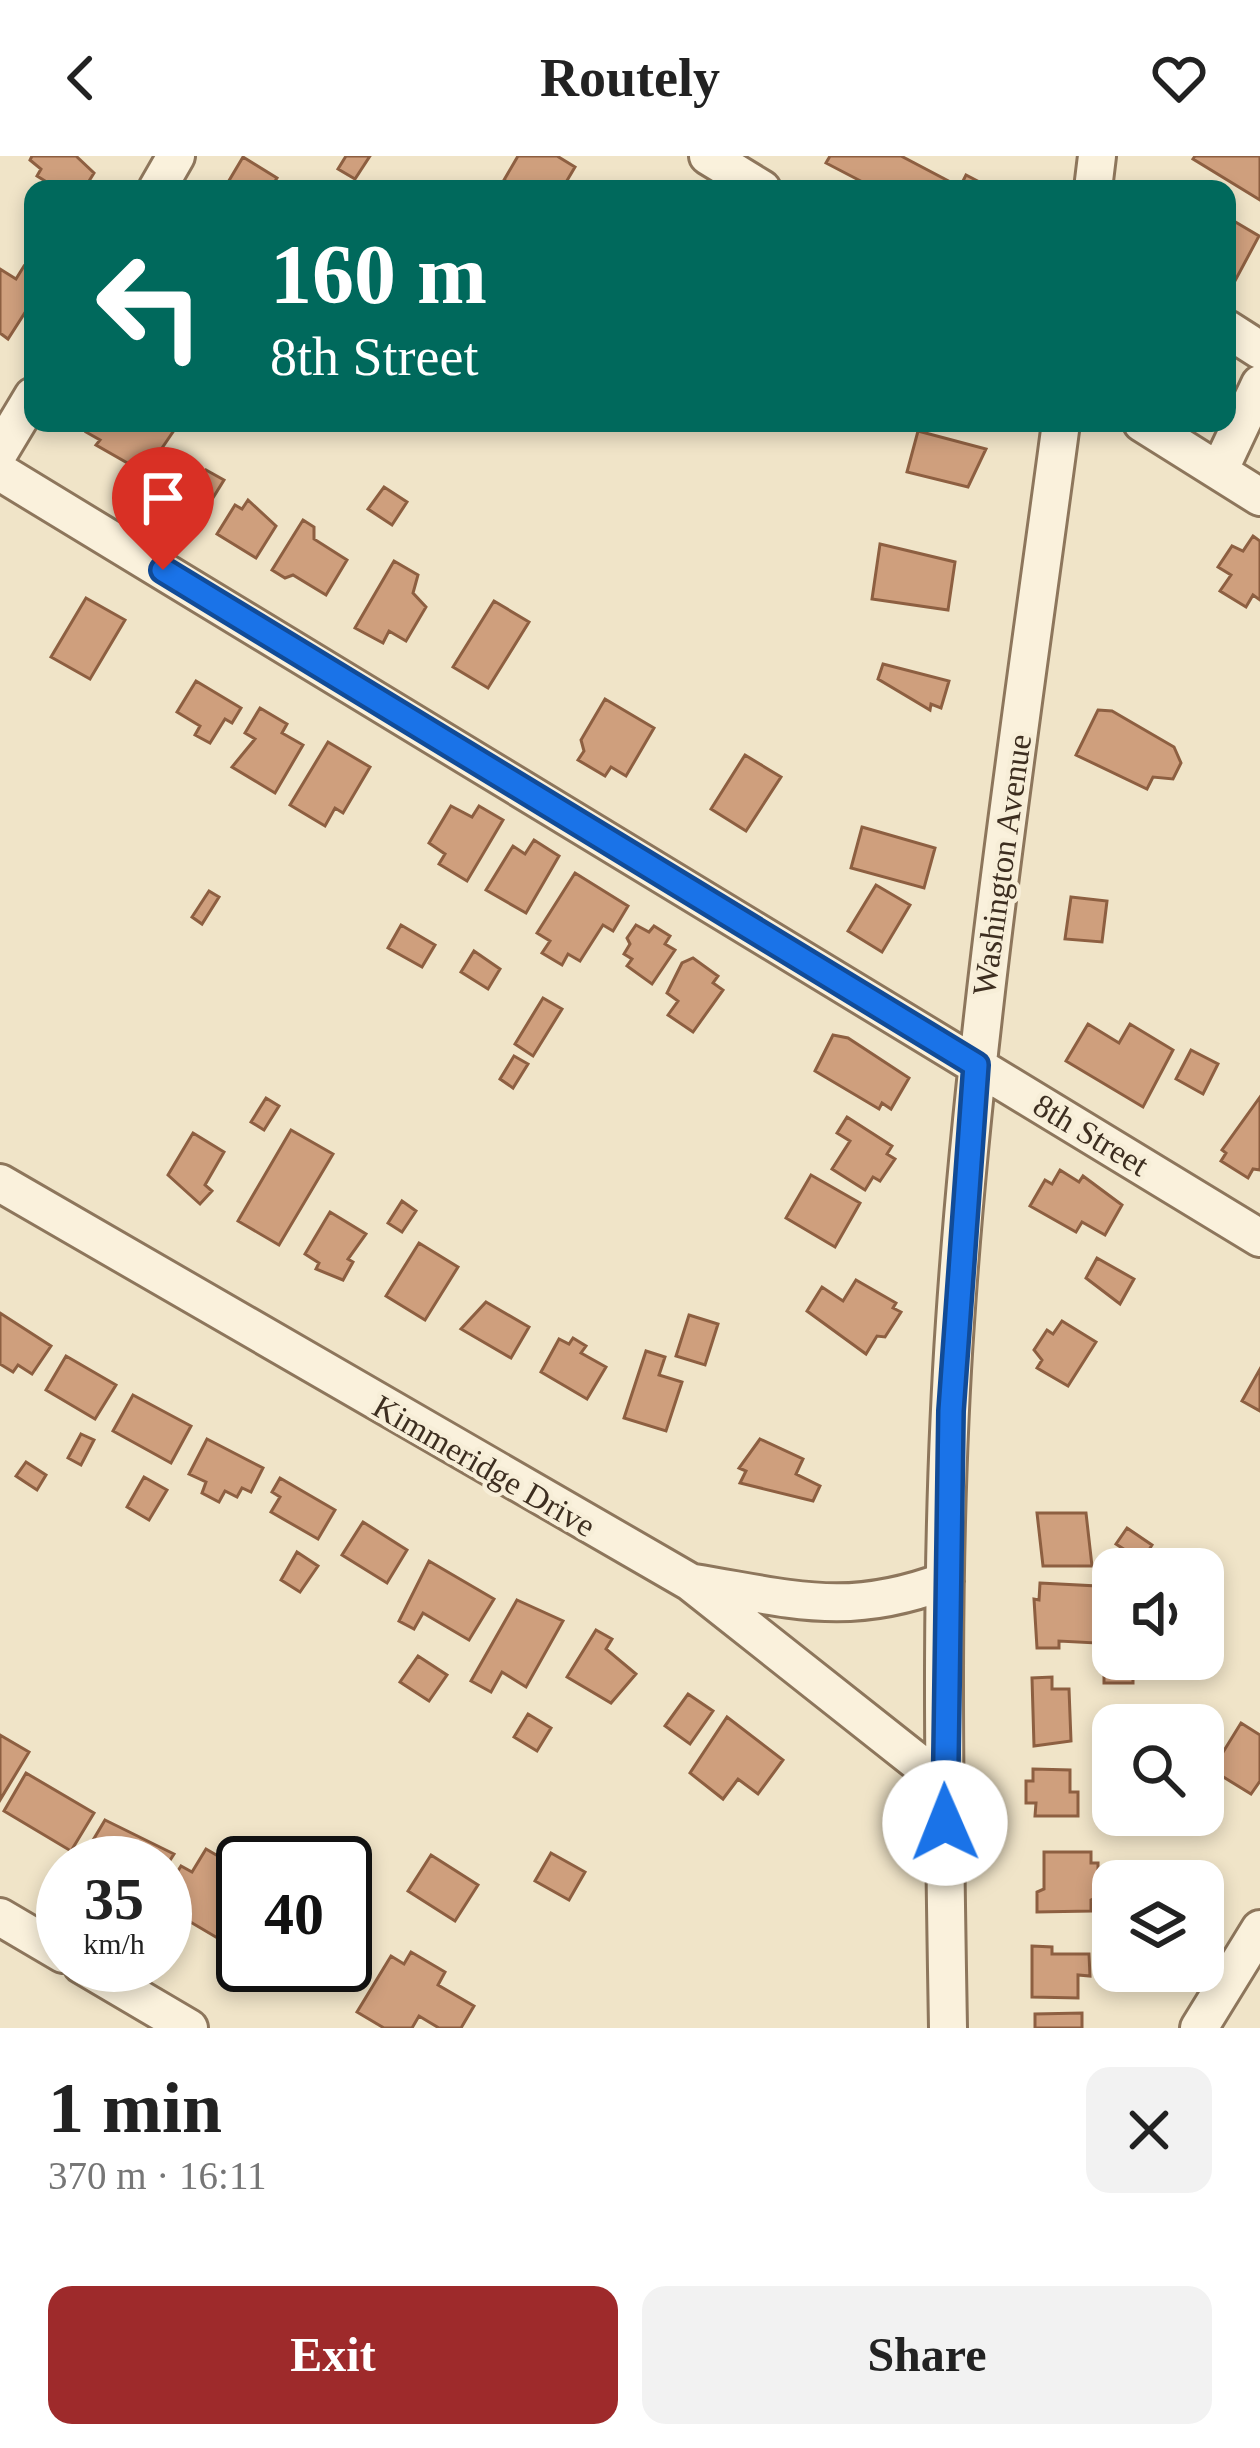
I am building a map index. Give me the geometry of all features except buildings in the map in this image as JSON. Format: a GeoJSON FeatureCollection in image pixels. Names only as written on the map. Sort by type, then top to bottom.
{"type":"FeatureCollection","features":[{"type":"Feature","properties":{"kind":"street"},"geometry":{"type":"LineString","coordinates":[[708,156],[747,180]]}},
{"type":"Feature","properties":{"kind":"street"},"geometry":{"type":"LineString","coordinates":[[1219,471],[1260,383]]}},
{"type":"Feature","properties":{"kind":"street"},"geometry":{"type":"LineString","coordinates":[[0,451],[24,410]]}},
{"type":"Feature","properties":{"kind":"street","name":"Washington Avenue"},"geometry":{"type":"LineString","coordinates":[[948,2028],[945,1581],[955,1325],[976,1065],[1060,432]]}},
{"type":"Feature","properties":{"kind":"street"},"geometry":{"type":"LineString","coordinates":[[1156,432],[1260,497]]}},
{"type":"Feature","properties":{"kind":"street","name":"8th Street"},"geometry":{"type":"LineString","coordinates":[[0,472],[1260,1238]]}},
{"type":"Feature","properties":{"kind":"street","name":"Kimmeridge Drive"},"geometry":{"type":"LineString","coordinates":[[0,1183],[690,1582],[944,1783]]}},
{"type":"Feature","properties":{"kind":"street"},"geometry":{"type":"LineString","coordinates":[[690,1582],[837,1607],[895,1600],[945,1581]]}},
{"type":"Feature","properties":{"kind":"street"},"geometry":{"type":"LineString","coordinates":[[0,1917],[36,1938]]}},
{"type":"Feature","properties":{"kind":"street"},"geometry":{"type":"LineString","coordinates":[[1199,2028],[1260,1929]]}},
{"type":"Feature","properties":{"kind":"street"},"geometry":{"type":"LineString","coordinates":[[128,1992],[189,2028]]}},
{"type":"Feature","properties":{"kind":"route"},"geometry":{"type":"LineString","coordinates":[[163,570],[976,1065],[951,1411],[945,1823]]}}]}
